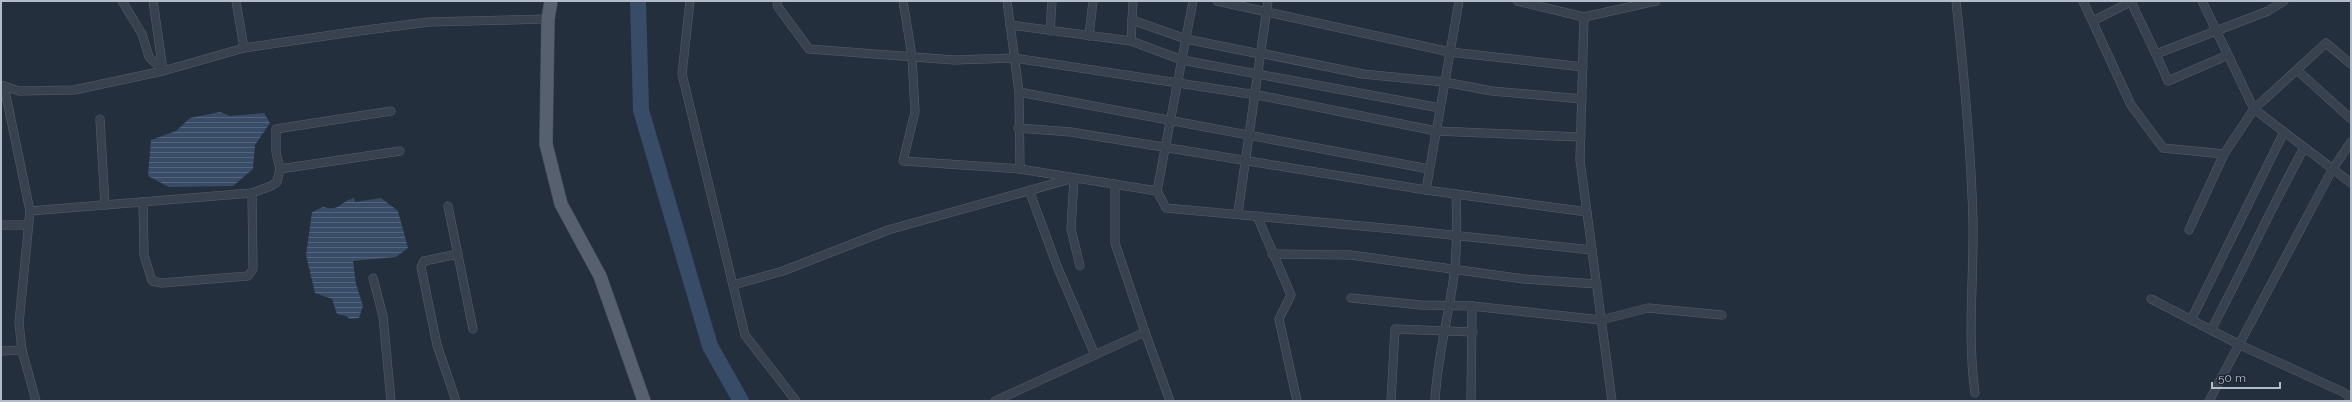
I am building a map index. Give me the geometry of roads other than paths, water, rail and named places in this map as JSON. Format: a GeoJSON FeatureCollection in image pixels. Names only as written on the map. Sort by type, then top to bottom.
{"type":"FeatureCollection","features":[{"type":"Feature","properties":{"kind":"main road"},"geometry":{"type":"LineString","coordinates":[[551,1],[548,19],[546,144],[561,204],[600,276],[644,401]]}},
{"type":"Feature","properties":{"kind":"street"},"geometry":{"type":"LineString","coordinates":[[122,1],[142,34],[149,57],[163,70]]}},
{"type":"Feature","properties":{"kind":"street"},"geometry":{"type":"LineString","coordinates":[[153,1],[163,70]]}},
{"type":"Feature","properties":{"kind":"street"},"geometry":{"type":"LineString","coordinates":[[236,1],[244,48]]}},
{"type":"Feature","properties":{"kind":"street"},"geometry":{"type":"LineString","coordinates":[[690,1],[682,74],[745,335],[796,401]]}},
{"type":"Feature","properties":{"kind":"street"},"geometry":{"type":"LineString","coordinates":[[777,1],[778,7],[809,49],[954,60],[1014,58],[1254,95],[1436,131],[1581,137]]}},
{"type":"Feature","properties":{"kind":"street"},"geometry":{"type":"LineString","coordinates":[[903,1],[912,56],[915,112],[903,161],[1020,169],[1157,191]]}},
{"type":"Feature","properties":{"kind":"street"},"geometry":{"type":"LineString","coordinates":[[1007,1],[1019,92],[1018,128],[1020,169]]}},
{"type":"Feature","properties":{"kind":"street"},"geometry":{"type":"LineString","coordinates":[[1050,31],[1052,1]]}},
{"type":"Feature","properties":{"kind":"street"},"geometry":{"type":"LineString","coordinates":[[1088,36],[1093,1]]}},
{"type":"Feature","properties":{"kind":"street"},"geometry":{"type":"LineString","coordinates":[[1131,41],[1132,1]]}},
{"type":"Feature","properties":{"kind":"street"},"geometry":{"type":"LineString","coordinates":[[1193,1],[1157,191],[1166,208],[1238,213],[1592,250]]}},
{"type":"Feature","properties":{"kind":"street"},"geometry":{"type":"LineString","coordinates":[[1217,1],[1266,13],[1450,52],[1583,67]]}},
{"type":"Feature","properties":{"kind":"street"},"geometry":{"type":"LineString","coordinates":[[1238,213],[1258,73],[1257,53],[1268,1]]}},
{"type":"Feature","properties":{"kind":"street"},"geometry":{"type":"LineString","coordinates":[[1426,190],[1459,1]]}},
{"type":"Feature","properties":{"kind":"street"},"geometry":{"type":"LineString","coordinates":[[1517,1],[1584,17],[1656,1]]}},
{"type":"Feature","properties":{"kind":"street"},"geometry":{"type":"LineString","coordinates":[[1956,1],[1968,110],[1973,223],[1970,359],[1975,393]]}},
{"type":"Feature","properties":{"kind":"street"},"geometry":{"type":"LineString","coordinates":[[2083,1],[2131,105],[2163,148],[2224,154]]}},
{"type":"Feature","properties":{"kind":"street"},"geometry":{"type":"LineString","coordinates":[[2093,21],[2132,1],[2168,81],[2228,55]]}},
{"type":"Feature","properties":{"kind":"street"},"geometry":{"type":"LineString","coordinates":[[2202,1],[2254,109],[2351,183]]}},
{"type":"Feature","properties":{"kind":"street"},"geometry":{"type":"LineString","coordinates":[[2156,54],[2268,11],[2284,1]]}},
{"type":"Feature","properties":{"kind":"street"},"geometry":{"type":"LineString","coordinates":[[1584,17],[1580,160],[1612,401]]}},
{"type":"Feature","properties":{"kind":"street"},"geometry":{"type":"LineString","coordinates":[[36,401],[22,350],[19,323],[30,211],[3,86],[19,91],[74,90],[163,70],[244,48],[428,22],[548,19]]}},
{"type":"Feature","properties":{"kind":"street"},"geometry":{"type":"LineString","coordinates":[[1132,20],[1186,39],[1363,74],[1444,82],[1492,91],[1582,99]]}},
{"type":"Feature","properties":{"kind":"street"},"geometry":{"type":"LineString","coordinates":[[1010,25],[1131,41],[1182,60],[1440,108]]}},
{"type":"Feature","properties":{"kind":"street"},"geometry":{"type":"LineString","coordinates":[[2189,230],[2224,154],[2254,109],[2326,43],[2351,64]]}},
{"type":"Feature","properties":{"kind":"street"},"geometry":{"type":"LineString","coordinates":[[2297,70],[2351,120]]}},
{"type":"Feature","properties":{"kind":"street"},"geometry":{"type":"LineString","coordinates":[[1019,92],[1429,169]]}},
{"type":"Feature","properties":{"kind":"street"},"geometry":{"type":"LineString","coordinates":[[30,211],[252,193],[272,186],[277,182],[280,169],[276,152],[276,129],[391,111]]}},
{"type":"Feature","properties":{"kind":"street"},"geometry":{"type":"LineString","coordinates":[[100,119],[106,205]]}},
{"type":"Feature","properties":{"kind":"street"},"geometry":{"type":"LineString","coordinates":[[1018,128],[1071,132],[1245,162],[1426,190],[1587,212]]}},
{"type":"Feature","properties":{"kind":"street"},"geometry":{"type":"LineString","coordinates":[[2191,320],[2284,132]]}},
{"type":"Feature","properties":{"kind":"street"},"geometry":{"type":"LineString","coordinates":[[2209,401],[2332,170],[2351,142]]}},
{"type":"Feature","properties":{"kind":"street"},"geometry":{"type":"LineString","coordinates":[[2211,330],[2241,273],[2269,212],[2304,148]]}},
{"type":"Feature","properties":{"kind":"street"},"geometry":{"type":"LineString","coordinates":[[280,169],[400,151]]}},
{"type":"Feature","properties":{"kind":"street"},"geometry":{"type":"LineString","coordinates":[[733,285],[784,272],[888,230],[1074,178]]}},
{"type":"Feature","properties":{"kind":"street"},"geometry":{"type":"LineString","coordinates":[[1074,178],[1071,229],[1080,266]]}},
{"type":"Feature","properties":{"kind":"street"},"geometry":{"type":"LineString","coordinates":[[1115,184],[1115,243],[1170,401]]}},
{"type":"Feature","properties":{"kind":"street"},"geometry":{"type":"LineString","coordinates":[[1029,190],[1057,266],[1095,355]]}},
{"type":"Feature","properties":{"kind":"street"},"geometry":{"type":"LineString","coordinates":[[142,202],[144,254],[152,281],[161,283],[201,280],[248,276],[251,274],[253,269],[252,193]]}},
{"type":"Feature","properties":{"kind":"street"},"geometry":{"type":"LineString","coordinates":[[1435,401],[1436,378],[1455,269],[1457,236],[1456,194]]}},
{"type":"Feature","properties":{"kind":"street"},"geometry":{"type":"LineString","coordinates":[[448,206],[473,329]]}},
{"type":"Feature","properties":{"kind":"street"},"geometry":{"type":"LineString","coordinates":[[1257,216],[1272,254],[1291,295],[1279,320],[1297,401]]}},
{"type":"Feature","properties":{"kind":"street"},"geometry":{"type":"LineString","coordinates":[[1,225],[28,225]]}},
{"type":"Feature","properties":{"kind":"street"},"geometry":{"type":"LineString","coordinates":[[456,401],[438,345],[421,267],[424,261],[458,254]]}},
{"type":"Feature","properties":{"kind":"street"},"geometry":{"type":"LineString","coordinates":[[1272,254],[1351,255],[1524,279],[1597,284]]}},
{"type":"Feature","properties":{"kind":"street"},"geometry":{"type":"LineString","coordinates":[[374,278],[383,316],[391,401]]}},
{"type":"Feature","properties":{"kind":"street"},"geometry":{"type":"LineString","coordinates":[[1351,298],[1421,305],[1472,306],[1601,320],[1648,308],[1722,315]]}},
{"type":"Feature","properties":{"kind":"street"},"geometry":{"type":"LineString","coordinates":[[2151,299],[2240,345],[2343,392],[2351,398]]}},
{"type":"Feature","properties":{"kind":"street"},"geometry":{"type":"LineString","coordinates":[[1471,401],[1473,332],[1472,306]]}},
{"type":"Feature","properties":{"kind":"street"},"geometry":{"type":"LineString","coordinates":[[1391,401],[1395,329],[1473,332]]}},
{"type":"Feature","properties":{"kind":"street"},"geometry":{"type":"LineString","coordinates":[[995,401],[1145,332]]}},
{"type":"Feature","properties":{"kind":"street"},"geometry":{"type":"LineString","coordinates":[[1,351],[22,350]]}},
{"type":"Feature","properties":{"kind":"water"},"geometry":{"type":"Polygon","coordinates":[[[220,112],[230,116],[264,113],[270,123],[255,145],[253,169],[233,186],[169,187],[148,176],[151,140],[176,131],[190,118],[220,112]]]}},
{"type":"Feature","properties":{"kind":"water"},"geometry":{"type":"Polygon","coordinates":[[[354,198],[355,202],[381,198],[398,211],[408,248],[396,257],[353,261],[356,284],[363,306],[359,318],[350,319],[346,316],[337,314],[332,299],[315,293],[306,255],[312,212],[323,207],[337,207],[349,199],[354,198]]]}},
{"type":"Feature","properties":{"kind":"waterway"},"geometry":{"type":"LineString","coordinates":[[638,1],[641,110],[710,346],[741,401]]}}]}
